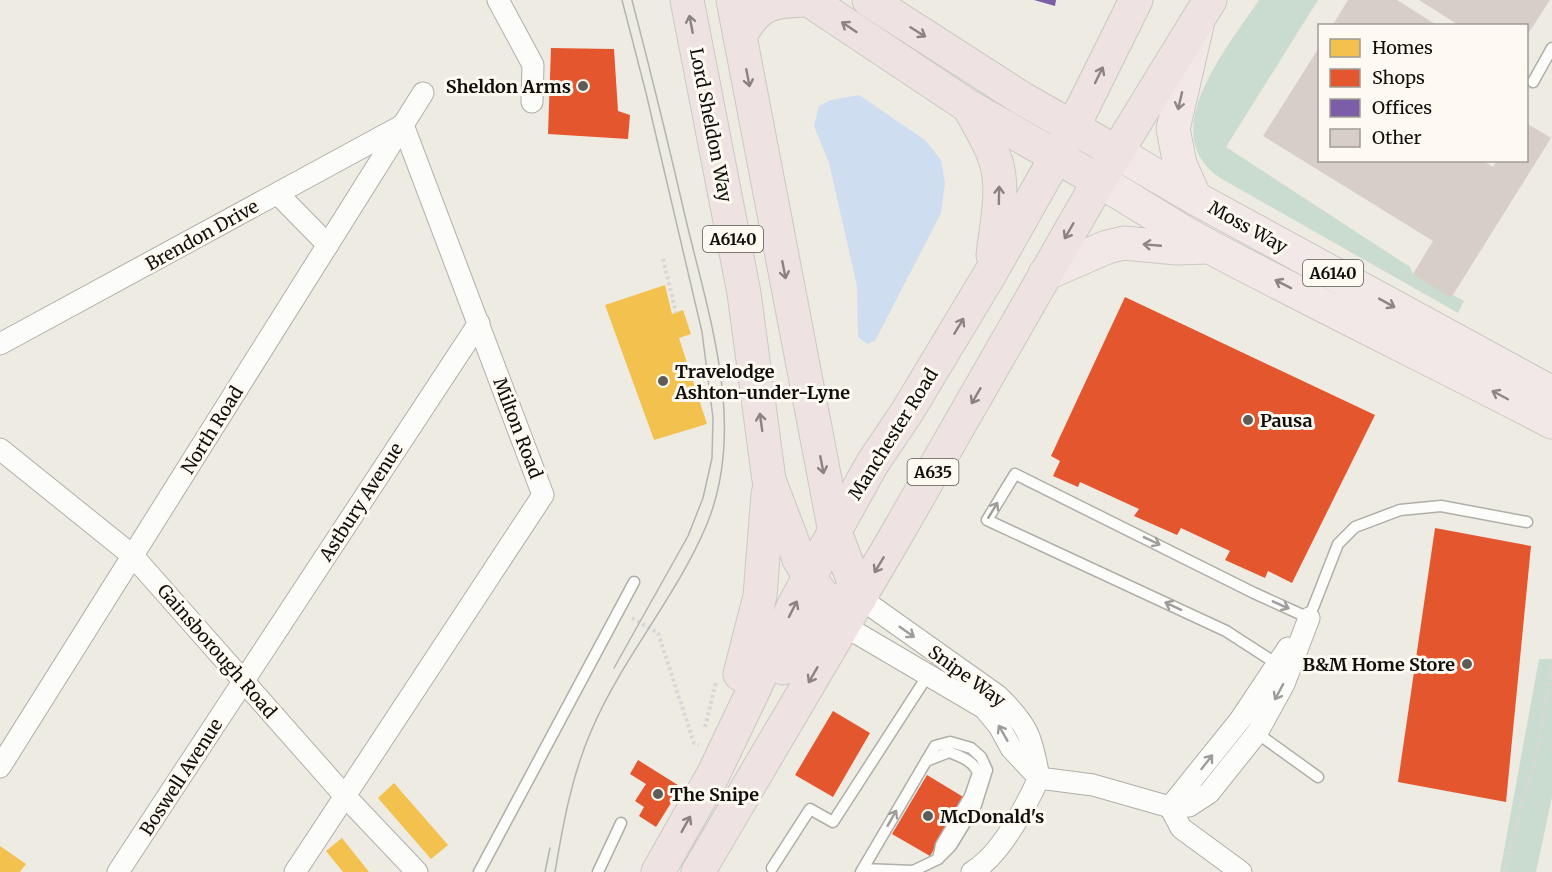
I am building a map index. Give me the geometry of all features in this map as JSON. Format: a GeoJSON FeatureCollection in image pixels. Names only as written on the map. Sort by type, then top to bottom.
{"type":"FeatureCollection","features":[{"type":"Feature","properties":{"kind":"highway","name":"Lord Sheldon Way"},"geometry":{"type":"LineString","coordinates":[[687,0],[744,293],[769,480],[799,559],[810,579],[844,610]]}},
{"type":"Feature","properties":{"kind":"highway","name":"A6140"},"geometry":{"type":"LineString","coordinates":[[733,0],[835,532],[844,610]]}},
{"type":"Feature","properties":{"kind":"highway"},"geometry":{"type":"LineString","coordinates":[[740,36],[749,20],[764,8],[784,1],[810,0]]}},
{"type":"Feature","properties":{"kind":"highway","name":"A6140"},"geometry":{"type":"LineString","coordinates":[[810,0],[968,106],[1099,181]]}},
{"type":"Feature","properties":{"kind":"highway","name":"A6140"},"geometry":{"type":"LineString","coordinates":[[869,0],[1016,94],[1073,127]]}},
{"type":"Feature","properties":{"kind":"highway","name":"Manchester Road"},"geometry":{"type":"LineString","coordinates":[[658,872],[713,775],[795,603],[872,464],[907,412],[990,274],[1073,127],[1136,0]]}},
{"type":"Feature","properties":{"kind":"highway","name":"A635"},"geometry":{"type":"LineString","coordinates":[[698,872],[844,610],[1116,152],[1204,12]]}},
{"type":"Feature","properties":{"kind":"highway"},"geometry":{"type":"LineString","coordinates":[[968,106],[990,146],[999,174],[1000,199],[990,274]]}},
{"type":"Feature","properties":{"kind":"highway","name":"Moss Way"},"geometry":{"type":"LineString","coordinates":[[1073,127],[1116,152]]}},
{"type":"Feature","properties":{"kind":"highway"},"geometry":{"type":"LineString","coordinates":[[740,674],[760,596],[769,480]]}},
{"type":"Feature","properties":{"kind":"highway"},"geometry":{"type":"LineString","coordinates":[[713,775],[806,633],[844,610]]}},
{"type":"Feature","properties":{"kind":"main road"},"geometry":{"type":"LineString","coordinates":[[1195,198],[1180,164],[1173,129],[1204,12]]}},
{"type":"Feature","properties":{"kind":"main road","name":"Moss Way"},"geometry":{"type":"LineString","coordinates":[[1116,152],[1195,198],[1552,393]]}},
{"type":"Feature","properties":{"kind":"main road","name":"Moss Way"},"geometry":{"type":"LineString","coordinates":[[1099,181],[1130,197],[1210,247],[1552,422]]}},
{"type":"Feature","properties":{"kind":"main road"},"geometry":{"type":"LineString","coordinates":[[1045,274],[1107,247],[1125,243],[1177,248],[1210,247]]}},
{"type":"Feature","properties":{"kind":"main road"},"geometry":{"type":"LineString","coordinates":[[713,775],[740,674]]}},
{"type":"Feature","properties":{"kind":"street"},"geometry":{"type":"LineString","coordinates":[[498,0],[533,65],[532,102]]}},
{"type":"Feature","properties":{"kind":"street","name":"North Road"},"geometry":{"type":"LineString","coordinates":[[0,767],[423,93]]}},
{"type":"Feature","properties":{"kind":"street","name":"Brendon Drive"},"geometry":{"type":"LineString","coordinates":[[0,344],[403,125]]}},
{"type":"Feature","properties":{"kind":"street","name":"Milton Road"},"geometry":{"type":"LineString","coordinates":[[344,795],[543,495],[403,125]]}},
{"type":"Feature","properties":{"kind":"street"},"geometry":{"type":"LineString","coordinates":[[278,194],[328,245]]}},
{"type":"Feature","properties":{"kind":"street","name":"Astbury Avenue"},"geometry":{"type":"LineString","coordinates":[[243,681],[478,323]]}},
{"type":"Feature","properties":{"kind":"street","name":"Gainsborough Road"},"geometry":{"type":"LineString","coordinates":[[4,461],[133,556],[344,795],[417,872]]}},
{"type":"Feature","properties":{"kind":"street","name":"Snipe Way"},"geometry":{"type":"LineString","coordinates":[[844,610],[928,675],[984,708],[999,726],[1011,748],[1040,778]]}},
{"type":"Feature","properties":{"kind":"street","name":"Snipe Way"},"geometry":{"type":"LineString","coordinates":[[844,610],[998,696],[1017,714],[1033,742],[1040,778]]}},
{"type":"Feature","properties":{"kind":"street"},"geometry":{"type":"LineString","coordinates":[[1170,807],[1240,720],[1309,618]]}},
{"type":"Feature","properties":{"kind":"street"},"geometry":{"type":"LineString","coordinates":[[972,872],[981,867],[1018,822],[1040,778],[1093,785],[1170,807],[1189,806],[1209,793],[1257,733],[1284,684],[1309,618]]}},
{"type":"Feature","properties":{"kind":"street","name":"Boswell Avenue"},"geometry":{"type":"LineString","coordinates":[[118,872],[243,681]]}},
{"type":"Feature","properties":{"kind":"street"},"geometry":{"type":"LineString","coordinates":[[295,872],[344,795]]}},
{"type":"Feature","properties":{"kind":"street"},"geometry":{"type":"LineString","coordinates":[[1170,807],[1181,828],[1241,872]]}},
{"type":"Feature","properties":{"kind":"lane"},"geometry":{"type":"LineString","coordinates":[[1533,82],[1552,48]]}},
{"type":"Feature","properties":{"kind":"lane"},"geometry":{"type":"LineString","coordinates":[[1277,664],[1226,631],[987,520],[1015,474],[1309,618],[1338,544],[1355,528],[1400,510],[1441,506],[1527,522]]}},
{"type":"Feature","properties":{"kind":"lane"},"geometry":{"type":"LineString","coordinates":[[479,872],[634,582]]}},
{"type":"Feature","properties":{"kind":"lane"},"geometry":{"type":"LineString","coordinates":[[772,868],[810,809],[832,822],[928,675]]}},
{"type":"Feature","properties":{"kind":"lane"},"geometry":{"type":"LineString","coordinates":[[1240,720],[1318,777]]}},
{"type":"Feature","properties":{"kind":"lane"},"geometry":{"type":"LineString","coordinates":[[950,742],[971,748],[981,756],[987,770],[976,805],[951,846],[938,859],[913,871],[862,870],[935,746],[950,742]]}},
{"type":"Feature","properties":{"kind":"lane"},"geometry":{"type":"LineString","coordinates":[[598,872],[621,823]]}},
{"type":"Feature","properties":{"kind":"path"},"geometry":{"type":"LineString","coordinates":[[663,259],[676,313]]}},
{"type":"Feature","properties":{"kind":"path"},"geometry":{"type":"LineString","coordinates":[[637,608],[631,618],[658,633],[694,743],[700,746]]}},
{"type":"Feature","properties":{"kind":"path"},"geometry":{"type":"LineString","coordinates":[[1504,872],[1538,748],[1552,665]]}},
{"type":"Feature","properties":{"kind":"green space"},"geometry":{"type":"Polygon","coordinates":[[[1259,0],[1318,0],[1226,147],[1410,267],[1413,274],[1451,297],[1453,295],[1464,301],[1458,313],[1222,179],[1202,161],[1194,139],[1195,115],[1203,91],[1215,66],[1259,0]]]}},
{"type":"Feature","properties":{"kind":"green space"},"geometry":{"type":"Polygon","coordinates":[[[1539,659],[1552,659],[1552,797],[1536,872],[1500,872],[1539,659]]]}},
{"type":"Feature","properties":{"kind":"water"},"geometry":{"type":"Polygon","coordinates":[[[859,95],[925,140],[941,160],[945,183],[941,213],[875,341],[867,344],[858,337],[857,286],[829,163],[814,126],[819,106],[831,100],[859,95]]]}},
{"type":"Feature","properties":{"kind":"building: Homes","name":"Travelodge Ashton-under-Lyne"},"geometry":{"type":"Polygon","coordinates":[[[665,285],[672,314],[683,310],[691,334],[679,338],[707,424],[654,440],[605,305],[665,285]]]}},
{"type":"Feature","properties":{"kind":"building: Homes"},"geometry":{"type":"Polygon","coordinates":[[[394,783],[448,845],[431,859],[378,798],[394,783]]]}},
{"type":"Feature","properties":{"kind":"building: Homes"},"geometry":{"type":"Polygon","coordinates":[[[342,838],[369,872],[343,872],[326,851],[342,838]]]}},
{"type":"Feature","properties":{"kind":"building: Homes"},"geometry":{"type":"Polygon","coordinates":[[[0,846],[26,864],[20,872],[0,872],[0,846]]]}},
{"type":"Feature","properties":{"kind":"building: Shops","name":"Sheldon Arms"},"geometry":{"type":"Polygon","coordinates":[[[551,48],[614,49],[618,111],[630,115],[628,139],[548,134],[551,48]]]}},
{"type":"Feature","properties":{"kind":"building: Shops"},"geometry":{"type":"Polygon","coordinates":[[[1125,297],[1375,415],[1292,583],[1268,571],[1265,578],[1225,560],[1230,551],[1181,528],[1177,535],[1134,516],[1139,509],[1080,482],[1078,487],[1053,476],[1060,461],[1051,456],[1125,297]]]}},
{"type":"Feature","properties":{"kind":"building: Shops","name":"B&M Home Store"},"geometry":{"type":"Polygon","coordinates":[[[1435,528],[1531,546],[1506,802],[1398,782],[1435,528]]]}},
{"type":"Feature","properties":{"kind":"building: Shops"},"geometry":{"type":"Polygon","coordinates":[[[833,711],[870,733],[833,797],[795,775],[833,711]]]}},
{"type":"Feature","properties":{"kind":"building: Shops","name":"The Snipe"},"geometry":{"type":"Polygon","coordinates":[[[638,760],[681,787],[656,827],[639,816],[644,807],[635,801],[646,784],[630,774],[638,760]]]}},
{"type":"Feature","properties":{"kind":"building: Shops","name":"McDonald's"},"geometry":{"type":"Polygon","coordinates":[[[927,775],[965,798],[930,856],[892,834],[927,775]]]}},
{"type":"Feature","properties":{"kind":"building: Offices"},"geometry":{"type":"Polygon","coordinates":[[[1034,0],[1056,0],[1055,6],[1034,0]]]}},
{"type":"Feature","properties":{"kind":"building: Other"},"geometry":{"type":"Polygon","coordinates":[[[1348,0],[1397,0],[1435,24],[1333,24],[1348,0]]]}},
{"type":"Feature","properties":{"kind":"building: Other"},"geometry":{"type":"Polygon","coordinates":[[[1419,0],[1550,0],[1528,34],[1528,24],[1457,24],[1419,0]]]}},
{"type":"Feature","properties":{"kind":"building: Other"},"geometry":{"type":"Polygon","coordinates":[[[1318,49],[1318,162],[1485,162],[1493,167],[1496,162],[1528,162],[1528,124],[1551,138],[1451,298],[1413,274],[1433,241],[1263,136],[1318,49]]]}},
{"type":"Feature","properties":{"kind":"tram line"},"geometry":{"type":"LineString","coordinates":[[614,668],[688,536],[703,498],[712,458],[713,418],[702,332],[622,0]]}},
{"type":"Feature","properties":{"kind":"tram line"},"geometry":{"type":"LineString","coordinates":[[555,872],[569,799],[585,746],[619,677],[695,551],[719,487],[724,449],[724,410],[713,333],[632,0]]}},
{"type":"Feature","properties":{"kind":"tram line"},"geometry":{"type":"LineString","coordinates":[[545,872],[550,848]]}},
{"type":"Feature","properties":{"kind":"place","name":"Sheldon Arms"},"geometry":{"type":"Point","coordinates":[583,86]}},
{"type":"Feature","properties":{"kind":"place","name":"Travelodge Ashton-under-Lyne"},"geometry":{"type":"Point","coordinates":[663,381]}},
{"type":"Feature","properties":{"kind":"place","name":"Pausa"},"geometry":{"type":"Point","coordinates":[1248,420]}},
{"type":"Feature","properties":{"kind":"place","name":"B&M Home Store"},"geometry":{"type":"Point","coordinates":[1467,664]}},
{"type":"Feature","properties":{"kind":"place","name":"The Snipe"},"geometry":{"type":"Point","coordinates":[658,794]}},
{"type":"Feature","properties":{"kind":"place","name":"McDonald's"},"geometry":{"type":"Point","coordinates":[928,816]}}]}
